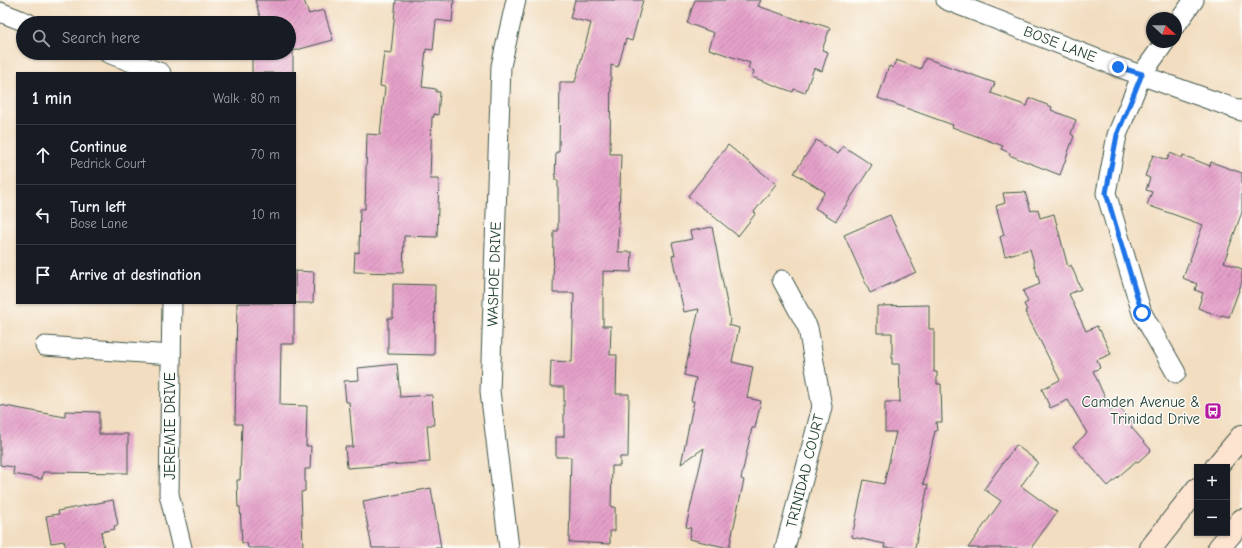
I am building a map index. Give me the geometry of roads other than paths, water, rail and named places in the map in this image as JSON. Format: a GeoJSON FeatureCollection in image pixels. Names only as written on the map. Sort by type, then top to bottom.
{"type":"FeatureCollection","features":[{"type":"Feature","properties":{"kind":"main road"},"geometry":{"type":"LineString","coordinates":[[1219,464],[1242,436]]}},
{"type":"Feature","properties":{"kind":"main road"},"geometry":{"type":"LineString","coordinates":[[1151,548],[1194,493]]}},
{"type":"Feature","properties":{"kind":"main road"},"geometry":{"type":"LineString","coordinates":[[1219,548],[1242,520]]}},
{"type":"Feature","properties":{"kind":"street","name":"WASHOE DRIVE"},"geometry":{"type":"LineString","coordinates":[[509,548],[490,391],[501,66],[516,0]]}},
{"type":"Feature","properties":{"kind":"street","name":"BOSE LANE"},"geometry":{"type":"LineString","coordinates":[[946,0],[1118,67],[1142,74],[1242,111]]}},
{"type":"Feature","properties":{"kind":"street"},"geometry":{"type":"LineString","coordinates":[[1182,17],[1194,0]]}},
{"type":"Feature","properties":{"kind":"street"},"geometry":{"type":"LineString","coordinates":[[0,12],[16,18]]}},
{"type":"Feature","properties":{"kind":"street"},"geometry":{"type":"LineString","coordinates":[[1161,48],[1142,74],[1117,135],[1106,193],[1142,313],[1176,373]]}},
{"type":"Feature","properties":{"kind":"street"},"geometry":{"type":"LineString","coordinates":[[127,60],[158,72]]}},
{"type":"Feature","properties":{"kind":"street","name":"TRINIDAD COURT"},"geometry":{"type":"LineString","coordinates":[[782,280],[808,328],[822,407],[785,548]]}},
{"type":"Feature","properties":{"kind":"street","name":"JEREMIE DRIVE"},"geometry":{"type":"LineString","coordinates":[[172,304],[170,494],[182,548]]}},
{"type":"Feature","properties":{"kind":"street"},"geometry":{"type":"LineString","coordinates":[[45,346],[171,355]]}},
{"type":"Feature","properties":{"kind":"place","name":"Camden Avenue & Trinidad Drive"},"geometry":{"type":"Point","coordinates":[1213,411]}}]}
